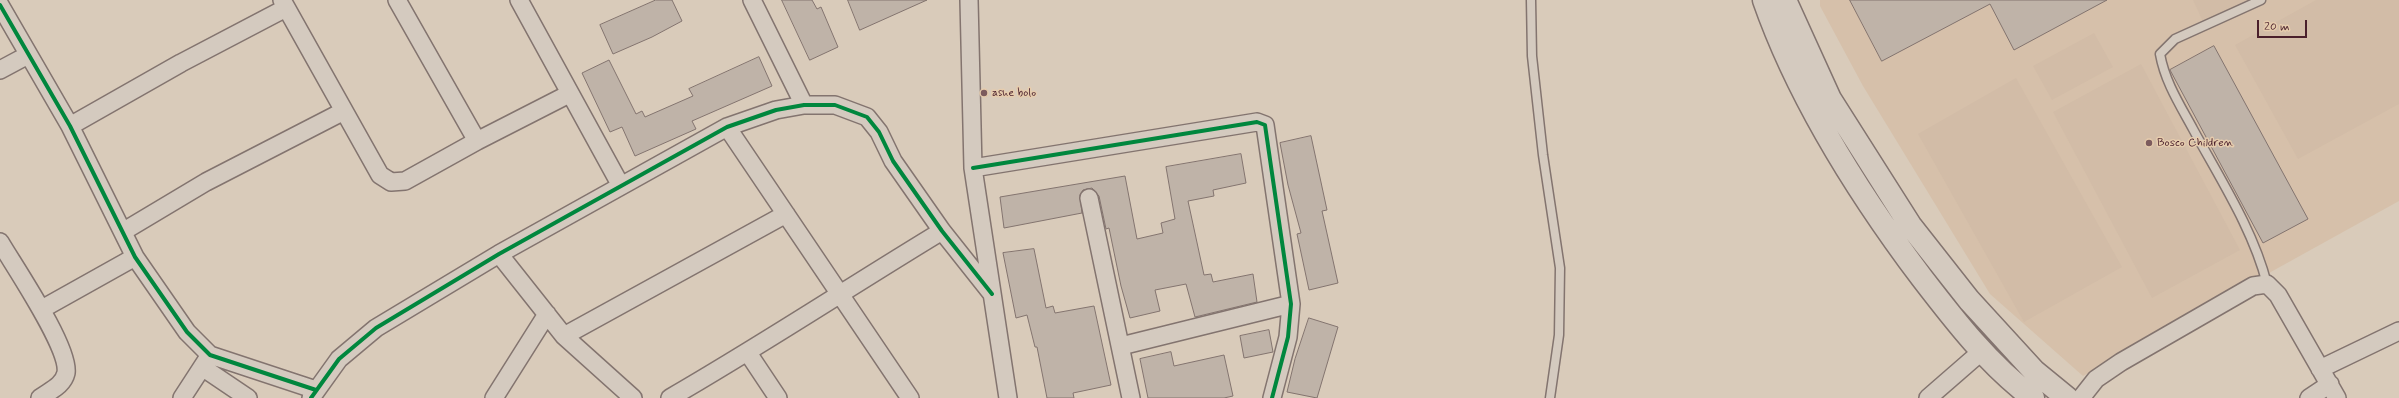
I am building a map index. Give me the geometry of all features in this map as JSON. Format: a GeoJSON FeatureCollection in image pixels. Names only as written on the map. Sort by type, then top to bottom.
{"type":"FeatureCollection","features":[{"type":"Feature","properties":{"kind":"main road"},"geometry":{"type":"LineString","coordinates":[[1764,0],[1811,110],[1892,238],[1952,317],[1982,351],[2033,398]]}},
{"type":"Feature","properties":{"kind":"main road"},"geometry":{"type":"LineString","coordinates":[[1785,0],[1830,99],[1910,224],[1969,300],[2034,371],[2067,398]]}},
{"type":"Feature","properties":{"kind":"street"},"geometry":{"type":"LineString","coordinates":[[397,0],[477,141]]}},
{"type":"Feature","properties":{"kind":"street"},"geometry":{"type":"LineString","coordinates":[[519,0],[569,94],[621,186]]}},
{"type":"Feature","properties":{"kind":"street"},"geometry":{"type":"LineString","coordinates":[[752,0],[804,105]]}},
{"type":"Feature","properties":{"kind":"street"},"geometry":{"type":"LineString","coordinates":[[969,0],[973,168],[1008,398]]}},
{"type":"Feature","properties":{"kind":"street"},"geometry":{"type":"LineString","coordinates":[[70,126],[284,4],[380,175],[391,182],[406,181],[477,141],[569,94]]}},
{"type":"Feature","properties":{"kind":"street"},"geometry":{"type":"LineString","coordinates":[[0,5],[70,126],[124,231],[135,257],[206,361],[248,398]]}},
{"type":"Feature","properties":{"kind":"street"},"geometry":{"type":"LineString","coordinates":[[0,70],[28,55]]}},
{"type":"Feature","properties":{"kind":"street"},"geometry":{"type":"LineString","coordinates":[[206,361],[314,394],[338,359],[376,328],[499,254],[727,127],[776,110],[804,105],[835,105],[867,117],[879,132],[893,161],[942,231],[992,294]]}},
{"type":"Feature","properties":{"kind":"street"},"geometry":{"type":"LineString","coordinates":[[124,231],[206,182],[344,111]]}},
{"type":"Feature","properties":{"kind":"street"},"geometry":{"type":"LineString","coordinates":[[973,168],[1257,122],[1265,125],[1268,135],[1291,304],[1288,337],[1272,398]]}},
{"type":"Feature","properties":{"kind":"street"},"geometry":{"type":"LineString","coordinates":[[727,127],[910,398]]}},
{"type":"Feature","properties":{"kind":"street"},"geometry":{"type":"LineString","coordinates":[[1089,198],[1131,398]]}},
{"type":"Feature","properties":{"kind":"street"},"geometry":{"type":"LineString","coordinates":[[564,336],[786,214]]}},
{"type":"Feature","properties":{"kind":"street"},"geometry":{"type":"LineString","coordinates":[[670,398],[748,353],[839,293],[942,231]]}},
{"type":"Feature","properties":{"kind":"street"},"geometry":{"type":"LineString","coordinates":[[0,242],[42,309],[63,356],[66,372],[61,384],[40,398]]}},
{"type":"Feature","properties":{"kind":"street"},"geometry":{"type":"LineString","coordinates":[[499,254],[564,336],[622,395]]}},
{"type":"Feature","properties":{"kind":"street"},"geometry":{"type":"LineString","coordinates":[[42,309],[135,257]]}},
{"type":"Feature","properties":{"kind":"street"},"geometry":{"type":"LineString","coordinates":[[2081,398],[2096,379],[2121,362],[2253,286],[2267,284],[2278,295],[2333,391],[2309,398]]}},
{"type":"Feature","properties":{"kind":"street"},"geometry":{"type":"LineString","coordinates":[[1121,346],[1291,304]]}},
{"type":"Feature","properties":{"kind":"street"},"geometry":{"type":"LineString","coordinates":[[494,398],[547,314]]}},
{"type":"Feature","properties":{"kind":"street"},"geometry":{"type":"LineString","coordinates":[[2320,369],[2399,331]]}},
{"type":"Feature","properties":{"kind":"street"},"geometry":{"type":"LineString","coordinates":[[1928,398],[1982,351]]}},
{"type":"Feature","properties":{"kind":"street"},"geometry":{"type":"LineString","coordinates":[[748,353],[778,398]]}},
{"type":"Feature","properties":{"kind":"street"},"geometry":{"type":"LineString","coordinates":[[182,398],[206,361]]}},
{"type":"Feature","properties":{"kind":"lane"},"geometry":{"type":"LineString","coordinates":[[1531,0],[1532,56],[1543,155],[1560,268],[1558,335],[1550,398]]}},
{"type":"Feature","properties":{"kind":"lane"},"geometry":{"type":"LineString","coordinates":[[2261,0],[2175,39],[2160,54],[2168,84],[2247,229],[2261,261],[2267,284]]}},
{"type":"Feature","properties":{"kind":"shaded area","name":"Bosco Children"},"geometry":{"type":"Polygon","coordinates":[[[1820,0],[2399,0],[2399,201],[2083,376],[1990,294],[1863,86],[1820,6],[1820,0]]]}},
{"type":"Feature","properties":{"kind":"shaded area"},"geometry":{"type":"Polygon","coordinates":[[[2193,0],[2261,0],[2205,26],[2193,0]]]}},
{"type":"Feature","properties":{"kind":"shaded area"},"geometry":{"type":"Polygon","coordinates":[[[2316,0],[2399,0],[2399,104],[2298,159],[2235,45],[2316,0]]]}},
{"type":"Feature","properties":{"kind":"shaded area"},"geometry":{"type":"Polygon","coordinates":[[[2094,33],[2113,67],[2052,100],[2033,66],[2094,33]]]}},
{"type":"Feature","properties":{"kind":"shaded area"},"geometry":{"type":"Polygon","coordinates":[[[2141,64],[2240,250],[2152,298],[2053,112],[2141,64]]]}},
{"type":"Feature","properties":{"kind":"shaded area"},"geometry":{"type":"Polygon","coordinates":[[[2016,78],[2122,267],[2024,322],[1918,134],[2016,78]]]}},
{"type":"Feature","properties":{"kind":"building"},"geometry":{"type":"Polygon","coordinates":[[[656,0],[672,0],[682,21],[652,37],[613,54],[600,25],[656,0]]]}},
{"type":"Feature","properties":{"kind":"building"},"geometry":{"type":"Polygon","coordinates":[[[782,0],[812,0],[817,9],[821,7],[838,47],[810,60],[782,0]]]}},
{"type":"Feature","properties":{"kind":"building"},"geometry":{"type":"Polygon","coordinates":[[[848,0],[927,0],[860,30],[848,0]]]}},
{"type":"Feature","properties":{"kind":"building"},"geometry":{"type":"Polygon","coordinates":[[[1850,0],[2107,0],[2014,50],[1990,4],[1882,61],[1850,0]]]}},
{"type":"Feature","properties":{"kind":"building"},"geometry":{"type":"Polygon","coordinates":[[[2214,46],[2308,219],[2263,243],[2170,70],[2214,46]]]}},
{"type":"Feature","properties":{"kind":"building"},"geometry":{"type":"Polygon","coordinates":[[[759,57],[772,86],[692,121],[696,129],[635,156],[622,127],[610,132],[582,73],[609,60],[636,114],[642,111],[645,117],[693,96],[689,89],[759,57]]]}},
{"type":"Feature","properties":{"kind":"building"},"geometry":{"type":"Polygon","coordinates":[[[1311,136],[1327,210],[1322,211],[1338,283],[1309,290],[1297,234],[1301,233],[1288,185],[1280,143],[1311,136]]]}},
{"type":"Feature","properties":{"kind":"building"},"geometry":{"type":"Polygon","coordinates":[[[1241,154],[1246,183],[1213,190],[1214,196],[1188,201],[1204,275],[1211,274],[1213,282],[1253,274],[1257,302],[1195,317],[1186,284],[1155,290],[1160,311],[1130,318],[1121,286],[1109,228],[1106,229],[1099,196],[1092,188],[1083,190],[1080,195],[1082,213],[1004,228],[1000,197],[1125,176],[1137,239],[1163,233],[1161,223],[1175,219],[1166,167],[1241,154]]]}},
{"type":"Feature","properties":{"kind":"building"},"geometry":{"type":"Polygon","coordinates":[[[1034,249],[1046,308],[1053,306],[1055,313],[1094,306],[1111,385],[1073,393],[1074,398],[1047,398],[1037,347],[1035,347],[1027,315],[1016,318],[1003,253],[1034,249]]]}},
{"type":"Feature","properties":{"kind":"building"},"geometry":{"type":"Polygon","coordinates":[[[1309,318],[1338,327],[1317,398],[1287,392],[1295,359],[1309,318]]]}},
{"type":"Feature","properties":{"kind":"building"},"geometry":{"type":"Polygon","coordinates":[[[1269,330],[1273,352],[1244,358],[1240,336],[1269,330]]]}},
{"type":"Feature","properties":{"kind":"building"},"geometry":{"type":"Polygon","coordinates":[[[1171,352],[1174,366],[1224,355],[1233,396],[1224,398],[1148,398],[1140,359],[1171,352]]]}},
{"type":"Feature","properties":{"kind":"cycle path"},"geometry":{"type":"LineString","coordinates":[[0,5],[70,126],[135,257],[187,332],[210,355],[316,390]]}},
{"type":"Feature","properties":{"kind":"cycle path"},"geometry":{"type":"LineString","coordinates":[[311,398],[339,359],[376,328],[499,254],[727,127],[776,110],[804,105],[835,105],[867,117],[879,132],[893,161],[942,231],[992,294]]}},
{"type":"Feature","properties":{"kind":"cycle path"},"geometry":{"type":"LineString","coordinates":[[973,168],[1257,122],[1265,125],[1291,304],[1288,337],[1272,398]]}},
{"type":"Feature","properties":{"kind":"place","name":"ashe bolo"},"geometry":{"type":"Point","coordinates":[984,93]}},
{"type":"Feature","properties":{"kind":"place","name":"Bosco Children"},"geometry":{"type":"Point","coordinates":[2149,143]}}]}
